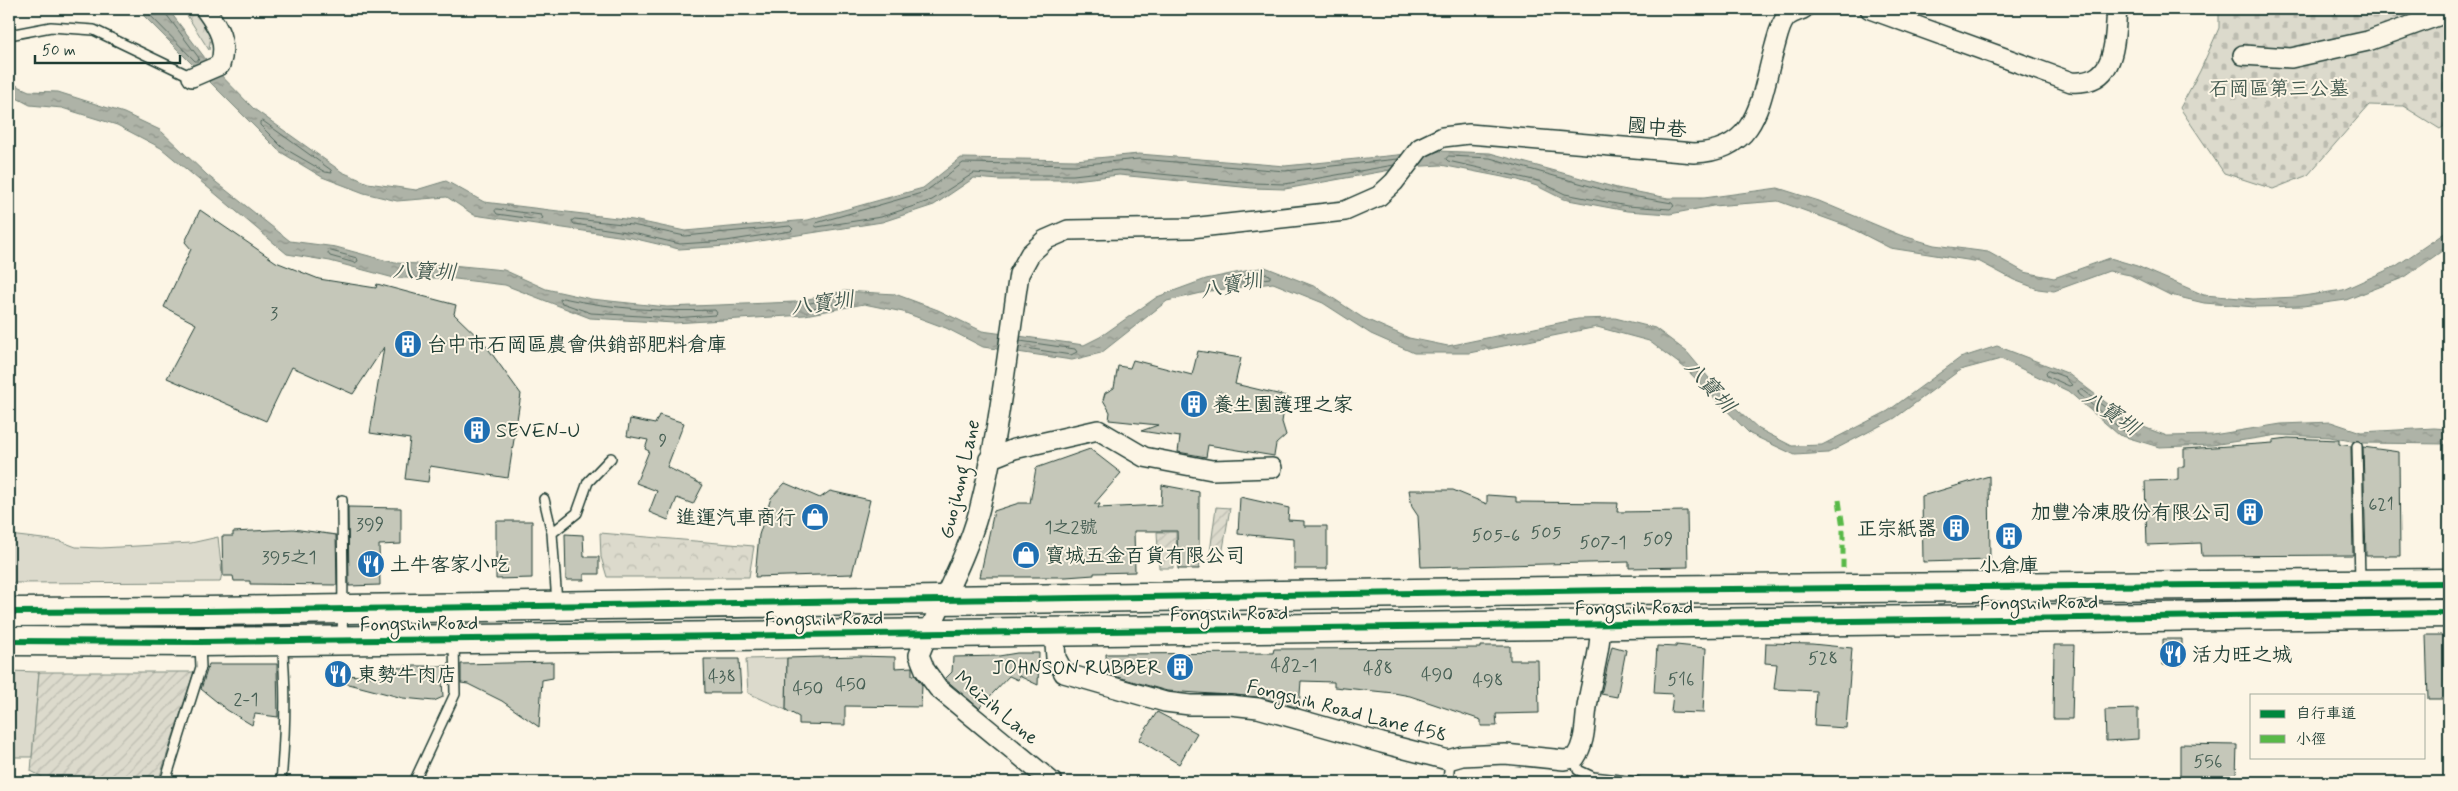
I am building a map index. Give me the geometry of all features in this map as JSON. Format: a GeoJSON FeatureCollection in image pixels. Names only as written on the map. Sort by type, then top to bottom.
{"type":"FeatureCollection","features":[{"type":"Feature","properties":{"kind":"main road","name":"Fongshih Road"},"geometry":{"type":"LineString","coordinates":[[9,612],[343,609],[1620,590],[2449,583]]}},
{"type":"Feature","properties":{"kind":"main road","name":"Fongshih Road"},"geometry":{"type":"LineString","coordinates":[[9,641],[200,642],[2449,613]]}},
{"type":"Feature","properties":{"kind":"street"},"geometry":{"type":"LineString","coordinates":[[192,77],[220,65],[223,56],[223,40],[206,9]]}},
{"type":"Feature","properties":{"kind":"street","name":"國中巷"},"geometry":{"type":"LineString","coordinates":[[1420,148],[1443,138],[1469,134],[1694,153],[1713,152],[1732,145],[1747,132],[1756,114],[1776,41],[1786,18],[1803,9]]}},
{"type":"Feature","properties":{"kind":"street"},"geometry":{"type":"LineString","coordinates":[[1870,9],[2071,82],[2085,83],[2097,78],[2108,66],[2114,49],[2117,9]]}},
{"type":"Feature","properties":{"kind":"street"},"geometry":{"type":"LineString","coordinates":[[2242,56],[2291,58],[2368,41],[2449,12]]}},
{"type":"Feature","properties":{"kind":"street","name":"Guojhong Lane"},"geometry":{"type":"LineString","coordinates":[[928,633],[961,566],[979,511],[1019,274],[1030,254],[1045,240],[1068,230],[1191,228],[1345,211],[1379,196],[1394,182],[1420,148]]}},
{"type":"Feature","properties":{"kind":"street"},"geometry":{"type":"LineString","coordinates":[[989,459],[1014,449],[1098,430],[1144,457],[1212,470],[1272,468]]}},
{"type":"Feature","properties":{"kind":"street"},"geometry":{"type":"LineString","coordinates":[[1576,758],[1583,746],[1588,701],[1600,653],[1601,624]]}},
{"type":"Feature","properties":{"kind":"street","name":"Fongshih Road Lane 458"},"geometry":{"type":"LineString","coordinates":[[1054,631],[1056,658],[1067,678],[1165,702],[1258,708],[1382,744],[1450,759],[1505,754],[1564,760],[1576,758]]}},
{"type":"Feature","properties":{"kind":"street","name":"Meizih Lane"},"geometry":{"type":"LineString","coordinates":[[928,633],[919,655],[925,670],[938,688],[1052,782]]}},
{"type":"Feature","properties":{"kind":"lane"},"geometry":{"type":"LineString","coordinates":[[9,36],[51,27],[94,30],[192,77]]}},
{"type":"Feature","properties":{"kind":"lane"},"geometry":{"type":"LineString","coordinates":[[2357,446],[2361,584]]}},
{"type":"Feature","properties":{"kind":"lane"},"geometry":{"type":"LineString","coordinates":[[552,533],[577,513],[588,482],[611,458]]}},
{"type":"Feature","properties":{"kind":"lane"},"geometry":{"type":"LineString","coordinates":[[544,499],[552,533],[558,605]]}},
{"type":"Feature","properties":{"kind":"lane"},"geometry":{"type":"LineString","coordinates":[[342,500],[342,640]]}},
{"type":"Feature","properties":{"kind":"lane"},"geometry":{"type":"LineString","coordinates":[[414,782],[450,709],[454,694],[454,638]]}},
{"type":"Feature","properties":{"kind":"lane"},"geometry":{"type":"LineString","coordinates":[[281,782],[284,742],[285,674],[282,641]]}},
{"type":"Feature","properties":{"kind":"lane"},"geometry":{"type":"LineString","coordinates":[[165,782],[202,667],[200,642]]}},
{"type":"Feature","properties":{"kind":"lane"},"geometry":{"type":"LineString","coordinates":[[1576,758],[1578,770],[1593,778],[1637,782]]}},
{"type":"Feature","properties":{"kind":"lane"},"geometry":{"type":"LineString","coordinates":[[1448,782],[1450,759]]}},
{"type":"Feature","properties":{"kind":"green space"},"geometry":{"type":"Polygon","coordinates":[[[183,9],[195,9],[211,35],[209,50],[183,9]]]}},
{"type":"Feature","properties":{"kind":"green space","name":"石岡區第三公墓"},"geometry":{"type":"Polygon","coordinates":[[[2219,9],[2449,9],[2449,123],[2440,129],[2403,106],[2369,105],[2308,175],[2273,189],[2224,173],[2180,108],[2200,71],[2219,28],[2219,9]]]}},
{"type":"Feature","properties":{"kind":"green space"},"geometry":{"type":"Polygon","coordinates":[[[1216,507],[1230,508],[1221,561],[1209,560],[1216,507]]]}},
{"type":"Feature","properties":{"kind":"green space"},"geometry":{"type":"Polygon","coordinates":[[[1157,532],[1176,532],[1177,562],[1173,561],[1173,568],[1159,568],[1157,532]]]}},
{"type":"Feature","properties":{"kind":"green space"},"geometry":{"type":"Polygon","coordinates":[[[600,533],[754,546],[749,577],[607,577],[601,557],[600,533]]]}},
{"type":"Feature","properties":{"kind":"green space"},"geometry":{"type":"Polygon","coordinates":[[[9,535],[60,541],[76,547],[101,548],[191,543],[218,537],[222,574],[220,582],[9,583],[9,535]]]}},
{"type":"Feature","properties":{"kind":"green space"},"geometry":{"type":"Polygon","coordinates":[[[787,658],[786,710],[748,693],[746,659],[787,658]]]}},
{"type":"Feature","properties":{"kind":"green space"},"geometry":{"type":"Polygon","coordinates":[[[9,671],[39,672],[32,757],[9,757],[9,671]]]}},
{"type":"Feature","properties":{"kind":"green space"},"geometry":{"type":"Polygon","coordinates":[[[39,672],[194,672],[158,782],[52,782],[31,771],[39,672]]]}},
{"type":"Feature","properties":{"kind":"water","name":"八寶圳"},"geometry":{"type":"Polygon","coordinates":[[[137,9],[168,9],[208,62],[254,109],[342,172],[368,183],[416,190],[446,181],[484,202],[633,220],[685,231],[808,220],[923,188],[961,158],[1075,160],[1139,154],[1285,166],[1438,151],[1490,153],[1617,188],[1668,198],[1704,198],[1778,188],[1819,201],[1900,235],[1934,245],[1988,252],[2024,272],[2054,278],[2110,258],[2137,266],[2204,295],[2253,299],[2296,297],[2343,290],[2396,266],[2449,230],[2449,246],[2405,277],[2346,300],[2303,306],[2255,307],[2204,303],[2170,295],[2130,275],[2109,271],[2054,291],[2038,289],[2014,280],[1980,262],[1890,248],[1847,226],[1778,201],[1713,206],[1670,214],[1627,211],[1563,199],[1537,186],[1518,180],[1441,165],[1407,167],[1285,189],[1252,188],[1119,175],[1074,180],[974,178],[934,205],[882,222],[727,246],[679,249],[632,238],[474,215],[447,197],[397,201],[364,193],[322,177],[279,151],[137,9]]]}},
{"type":"Feature","properties":{"kind":"water","name":"八寶圳"},"geometry":{"type":"Polygon","coordinates":[[[9,82],[29,91],[58,92],[124,113],[160,130],[207,175],[290,241],[336,247],[395,263],[451,265],[504,270],[546,289],[591,299],[667,307],[795,302],[844,291],[895,294],[938,310],[982,331],[1084,345],[1100,337],[1157,297],[1206,279],[1265,267],[1316,287],[1363,318],[1409,338],[1448,346],[1578,319],[1615,318],[1655,328],[1687,352],[1729,402],[1759,429],[1792,446],[1822,445],[1888,411],[1960,358],[1997,346],[2067,373],[2133,423],[2167,436],[2213,435],[2281,424],[2331,422],[2361,432],[2434,428],[2449,429],[2449,444],[2362,443],[2330,437],[2278,435],[2212,445],[2159,447],[2119,435],[2068,391],[2001,359],[1960,370],[1895,418],[1828,453],[1795,455],[1750,434],[1685,368],[1649,341],[1597,327],[1469,353],[1414,353],[1371,334],[1323,303],[1273,283],[1210,291],[1167,301],[1101,353],[1072,360],[983,347],[946,328],[903,312],[864,304],[805,315],[674,323],[590,318],[505,285],[447,278],[394,278],[330,261],[287,254],[161,148],[117,125],[62,108],[30,105],[9,94],[9,82]]]}},
{"type":"Feature","properties":{"kind":"building"},"geometry":{"type":"Polygon","coordinates":[[[200,210],[276,262],[319,279],[376,288],[377,284],[456,305],[454,314],[484,343],[521,394],[508,478],[430,466],[428,482],[405,479],[410,439],[370,433],[384,347],[353,394],[292,367],[266,421],[167,378],[196,324],[164,307],[191,249],[185,242],[200,210]]]}},
{"type":"Feature","properties":{"kind":"building","name":"養生園護理之家"},"geometry":{"type":"Polygon","coordinates":[[[1198,351],[1241,358],[1235,384],[1286,396],[1282,422],[1286,435],[1276,444],[1274,456],[1208,445],[1206,457],[1178,452],[1180,437],[1141,431],[1158,425],[1109,420],[1110,412],[1103,400],[1105,393],[1114,388],[1118,366],[1130,368],[1133,360],[1192,375],[1198,351]]]}},
{"type":"Feature","properties":{"kind":"building"},"geometry":{"type":"Polygon","coordinates":[[[659,415],[684,423],[667,467],[703,485],[693,504],[677,498],[668,520],[649,512],[657,491],[636,483],[649,451],[645,449],[648,440],[627,436],[630,419],[655,424],[659,415]]]}},
{"type":"Feature","properties":{"kind":"building","name":"加豐冷凍股份有限公司"},"geometry":{"type":"Polygon","coordinates":[[[2288,438],[2339,440],[2339,444],[2351,446],[2353,555],[2202,556],[2201,543],[2147,545],[2145,481],[2178,480],[2178,467],[2184,467],[2184,449],[2273,443],[2273,440],[2288,438]]]}},
{"type":"Feature","properties":{"kind":"building"},"geometry":{"type":"Polygon","coordinates":[[[2363,447],[2399,452],[2400,556],[2366,556],[2363,447]]]}},
{"type":"Feature","properties":{"kind":"building"},"geometry":{"type":"Polygon","coordinates":[[[1090,449],[1121,473],[1094,504],[1100,504],[1098,508],[1161,505],[1162,485],[1199,492],[1199,569],[1178,569],[1177,531],[1134,531],[1135,572],[1094,573],[1094,575],[1066,577],[980,577],[994,511],[1019,503],[1030,503],[1036,468],[1090,449]]]}},
{"type":"Feature","properties":{"kind":"building","name":"正宗紙器"},"geometry":{"type":"Polygon","coordinates":[[[1989,476],[1990,560],[1923,562],[1922,496],[1989,476]]]}},
{"type":"Feature","properties":{"kind":"building","name":"進運汽車商行"},"geometry":{"type":"Polygon","coordinates":[[[785,483],[820,498],[830,491],[870,500],[852,574],[755,577],[759,535],[771,498],[785,483]]]}},
{"type":"Feature","properties":{"kind":"building"},"geometry":{"type":"Polygon","coordinates":[[[1409,490],[1453,490],[1487,504],[1487,495],[1516,497],[1516,502],[1618,503],[1617,512],[1687,511],[1688,567],[1629,568],[1629,562],[1421,567],[1418,516],[1412,507],[1409,490]]]}},
{"type":"Feature","properties":{"kind":"building"},"geometry":{"type":"Polygon","coordinates":[[[1240,497],[1289,508],[1288,520],[1304,521],[1304,526],[1327,526],[1327,569],[1294,569],[1294,539],[1238,534],[1240,497]]]}},
{"type":"Feature","properties":{"kind":"building"},"geometry":{"type":"Polygon","coordinates":[[[348,507],[401,508],[401,544],[379,545],[380,585],[349,586],[348,507]]]}},
{"type":"Feature","properties":{"kind":"building"},"geometry":{"type":"Polygon","coordinates":[[[496,521],[532,521],[532,578],[496,579],[496,521]]]}},
{"type":"Feature","properties":{"kind":"building"},"geometry":{"type":"Polygon","coordinates":[[[293,529],[336,535],[337,585],[250,584],[250,581],[234,581],[233,576],[223,576],[222,536],[233,536],[233,532],[293,529]]]}},
{"type":"Feature","properties":{"kind":"building"},"geometry":{"type":"Polygon","coordinates":[[[565,534],[583,535],[584,557],[599,557],[599,574],[584,574],[584,580],[566,580],[565,534]]]}},
{"type":"Feature","properties":{"kind":"building"},"geometry":{"type":"Polygon","coordinates":[[[2426,635],[2449,635],[2449,699],[2428,699],[2426,635]]]}},
{"type":"Feature","properties":{"kind":"building","name":"活力旺之城"},"geometry":{"type":"Polygon","coordinates":[[[2163,639],[2182,639],[2182,665],[2163,665],[2163,639]]]}},
{"type":"Feature","properties":{"kind":"building"},"geometry":{"type":"Polygon","coordinates":[[[1766,643],[1812,644],[1852,648],[1846,728],[1814,726],[1816,691],[1774,689],[1777,664],[1765,663],[1766,643]]]}},
{"type":"Feature","properties":{"kind":"building"},"geometry":{"type":"Polygon","coordinates":[[[1676,645],[1706,648],[1703,713],[1671,712],[1673,694],[1654,693],[1657,646],[1676,647],[1676,645]]]}},
{"type":"Feature","properties":{"kind":"building"},"geometry":{"type":"Polygon","coordinates":[[[2054,645],[2074,645],[2072,719],[2053,719],[2054,645]]]}},
{"type":"Feature","properties":{"kind":"building"},"geometry":{"type":"Polygon","coordinates":[[[1480,646],[1510,646],[1510,660],[1538,660],[1539,713],[1496,714],[1497,726],[1481,726],[1481,720],[1410,696],[1334,687],[1334,682],[1301,681],[1299,708],[1259,697],[1167,691],[1107,674],[1106,654],[1273,653],[1274,649],[1480,648],[1480,646]]]}},
{"type":"Feature","properties":{"kind":"building"},"geometry":{"type":"Polygon","coordinates":[[[1612,646],[1626,650],[1617,697],[1601,694],[1612,646]]]}},
{"type":"Feature","properties":{"kind":"building"},"geometry":{"type":"Polygon","coordinates":[[[1017,653],[1039,653],[1038,685],[1019,676],[1018,680],[1009,676],[979,708],[945,679],[952,672],[953,657],[999,656],[1017,653]]]}},
{"type":"Feature","properties":{"kind":"building"},"geometry":{"type":"Polygon","coordinates":[[[895,657],[895,668],[912,667],[912,675],[915,675],[922,685],[921,707],[845,706],[845,725],[799,724],[799,717],[786,710],[787,658],[895,657]]]}},
{"type":"Feature","properties":{"kind":"building"},"geometry":{"type":"Polygon","coordinates":[[[704,659],[739,659],[741,693],[705,693],[704,659]]]}},
{"type":"Feature","properties":{"kind":"building"},"geometry":{"type":"Polygon","coordinates":[[[553,662],[553,678],[542,680],[539,727],[502,701],[468,684],[461,683],[461,664],[553,662]]]}},
{"type":"Feature","properties":{"kind":"building"},"geometry":{"type":"Polygon","coordinates":[[[209,664],[277,664],[278,717],[255,714],[252,725],[227,710],[201,689],[209,664]]]}},
{"type":"Feature","properties":{"kind":"building"},"geometry":{"type":"Polygon","coordinates":[[[405,666],[448,666],[449,682],[442,681],[443,697],[434,701],[403,698],[345,683],[346,675],[389,678],[389,667],[404,668],[405,666]]]}},
{"type":"Feature","properties":{"kind":"building"},"geometry":{"type":"Polygon","coordinates":[[[2138,709],[2138,739],[2106,741],[2105,710],[2138,709]]]}},
{"type":"Feature","properties":{"kind":"building"},"geometry":{"type":"Polygon","coordinates":[[[1157,712],[1197,733],[1179,764],[1139,740],[1157,712]]]}},
{"type":"Feature","properties":{"kind":"building"},"geometry":{"type":"Polygon","coordinates":[[[2180,744],[2237,745],[2236,777],[2180,778],[2180,744]]]}},
{"type":"Feature","properties":{"kind":"marked path"},"geometry":{"type":"LineString","coordinates":[[1839,500],[1843,528],[1843,568]]}},
{"type":"Feature","properties":{"kind":"cycle path"},"geometry":{"type":"LineString","coordinates":[[9,612],[206,611],[1620,590],[2449,583]]}},
{"type":"Feature","properties":{"kind":"cycle path"},"geometry":{"type":"LineString","coordinates":[[9,641],[200,642],[653,637],[2449,613]]}},
{"type":"Feature","properties":{"kind":"place","name":"台中市石岡區農會供銷部肥料倉庫"},"geometry":{"type":"Point","coordinates":[408,344]}},
{"type":"Feature","properties":{"kind":"place","name":"養生園護理之家"},"geometry":{"type":"Point","coordinates":[1194,404]}},
{"type":"Feature","properties":{"kind":"place","name":"SEVEN-U"},"geometry":{"type":"Point","coordinates":[477,430]}},
{"type":"Feature","properties":{"kind":"place","name":"加豐冷凍股份有限公司"},"geometry":{"type":"Point","coordinates":[2250,512]}},
{"type":"Feature","properties":{"kind":"place","name":"進運汽車商行"},"geometry":{"type":"Point","coordinates":[815,517]}},
{"type":"Feature","properties":{"kind":"place","name":"正宗紙器"},"geometry":{"type":"Point","coordinates":[1956,528]}},
{"type":"Feature","properties":{"kind":"place","name":"小倉庫"},"geometry":{"type":"Point","coordinates":[2009,536]}},
{"type":"Feature","properties":{"kind":"place","name":"寶城五金百貨有限公司"},"geometry":{"type":"Point","coordinates":[1026,555]}},
{"type":"Feature","properties":{"kind":"place","name":"土牛客家小吃"},"geometry":{"type":"Point","coordinates":[371,564]}},
{"type":"Feature","properties":{"kind":"place","name":"活力旺之城"},"geometry":{"type":"Point","coordinates":[2173,654]}},
{"type":"Feature","properties":{"kind":"place","name":"JOHNSON RUBBER"},"geometry":{"type":"Point","coordinates":[1180,667]}},
{"type":"Feature","properties":{"kind":"place","name":"東勢牛肉店"},"geometry":{"type":"Point","coordinates":[338,674]}}]}
